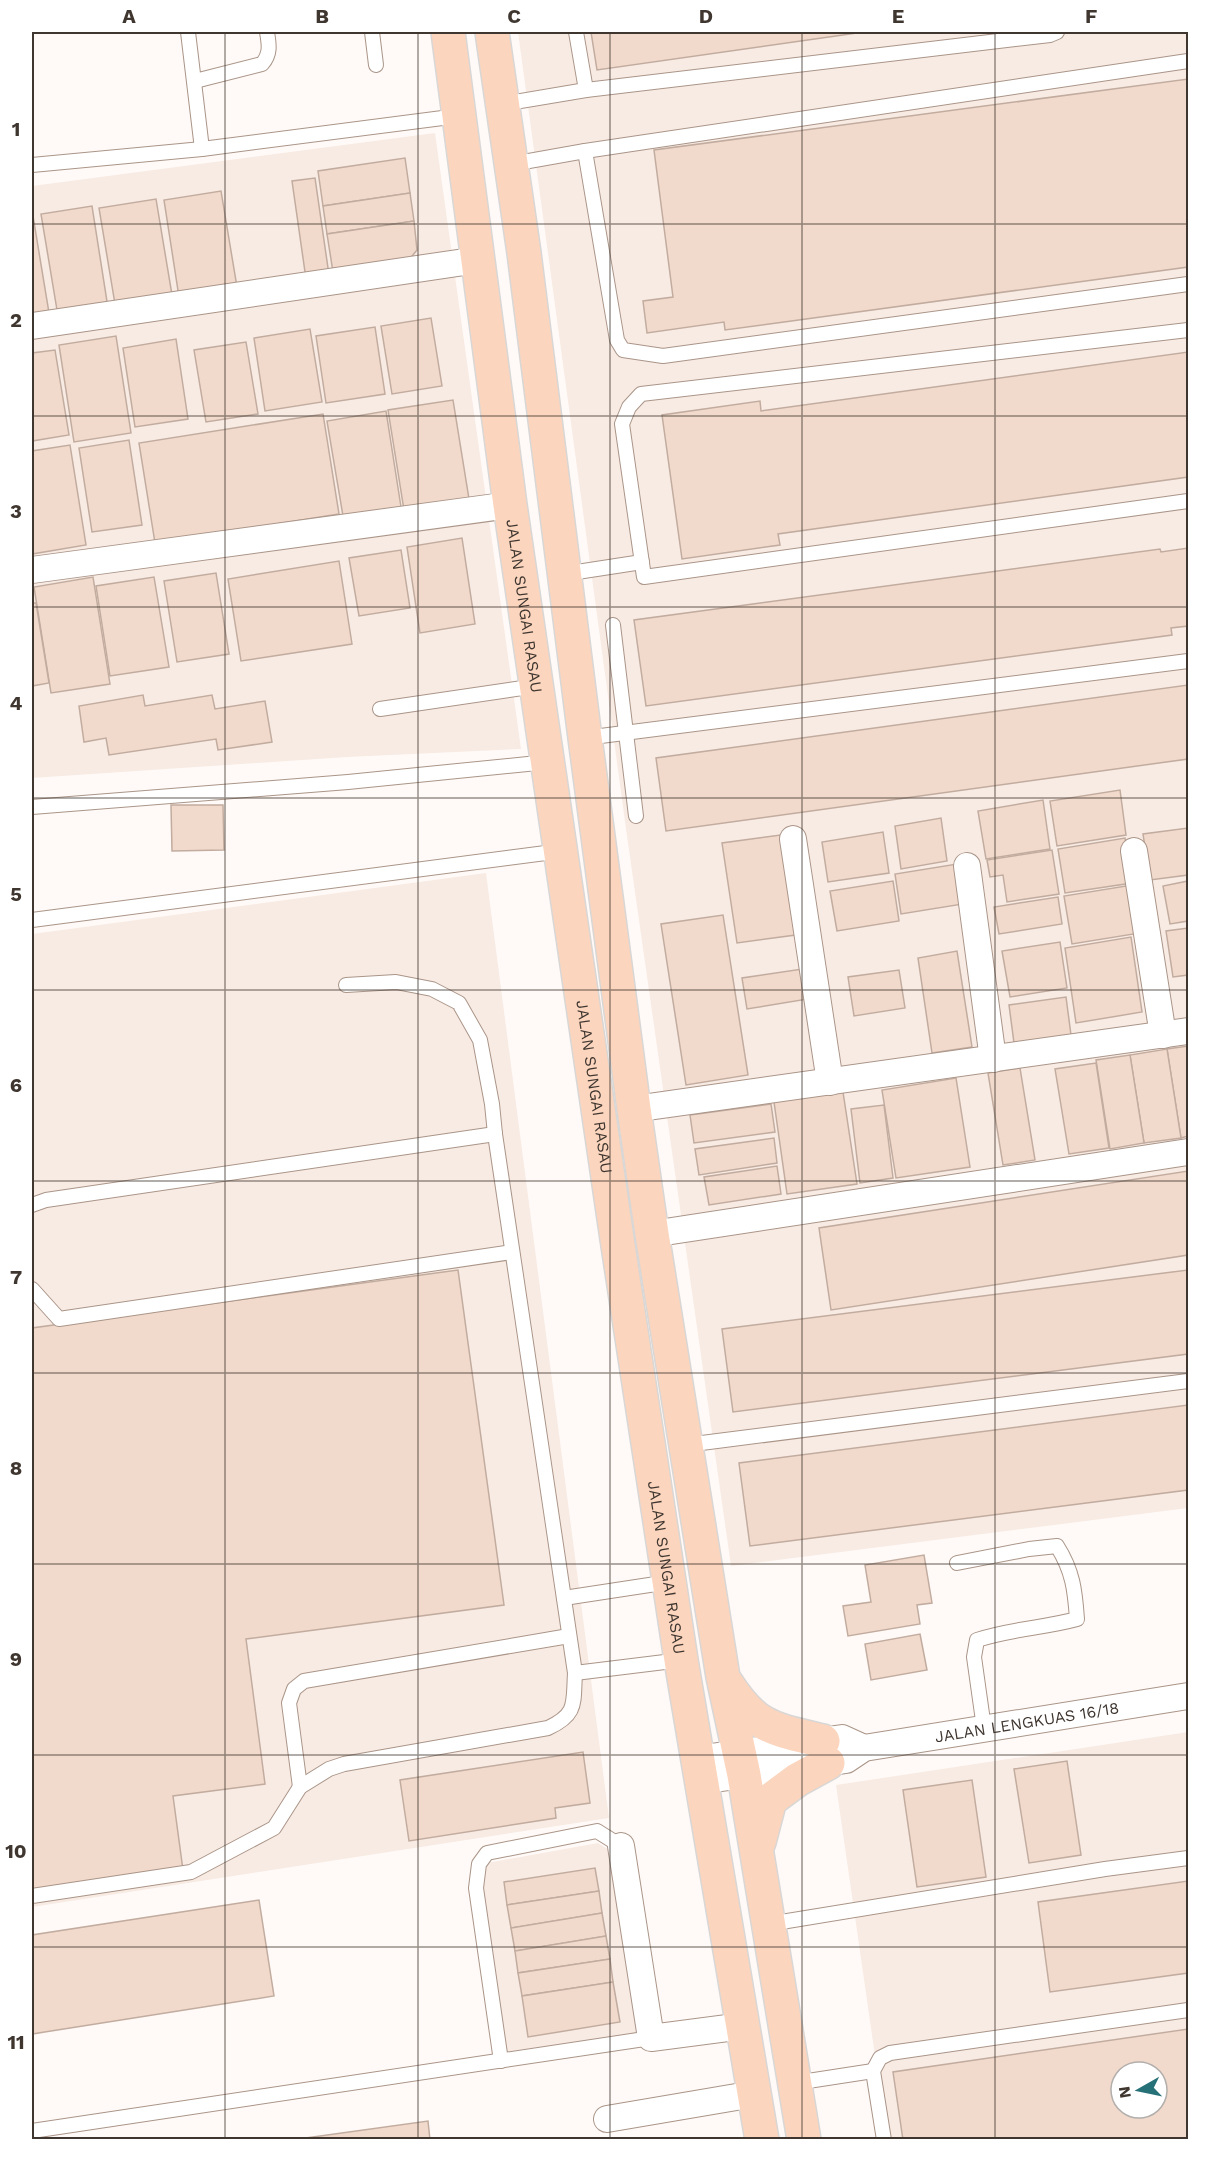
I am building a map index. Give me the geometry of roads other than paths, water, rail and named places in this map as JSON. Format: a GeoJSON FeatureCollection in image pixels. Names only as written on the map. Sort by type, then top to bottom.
{"type":"FeatureCollection","features":[{"type":"Feature","properties":{"kind":"main road","name":"JALAN SUNGAI RASAU"},"geometry":{"type":"LineString","coordinates":[[448,32],[510,505],[669,1582],[762,2139]]}},
{"type":"Feature","properties":{"kind":"main road"},"geometry":{"type":"LineString","coordinates":[[492,32],[512,164],[585,738],[652,1234],[723,1677],[741,1764],[804,2139]]}},
{"type":"Feature","properties":{"kind":"main road"},"geometry":{"type":"LineString","coordinates":[[723,1677],[738,1701],[756,1719],[770,1728],[825,1752],[797,1780],[770,1800],[759,1841],[762,1885]]}},
{"type":"Feature","properties":{"kind":"street"},"geometry":{"type":"LineString","coordinates":[[32,326],[477,260]]}},
{"type":"Feature","properties":{"kind":"street"},"geometry":{"type":"LineString","coordinates":[[32,570],[510,505]]}},
{"type":"Feature","properties":{"kind":"street"},"geometry":{"type":"LineString","coordinates":[[793,839],[830,1082]]}},
{"type":"Feature","properties":{"kind":"street"},"geometry":{"type":"LineString","coordinates":[[1134,851],[1163,1035]]}},
{"type":"Feature","properties":{"kind":"street"},"geometry":{"type":"LineString","coordinates":[[967,866],[993,1059]]}},
{"type":"Feature","properties":{"kind":"street"},"geometry":{"type":"LineString","coordinates":[[634,1109],[1188,1032]]}},
{"type":"Feature","properties":{"kind":"street"},"geometry":{"type":"LineString","coordinates":[[652,1234],[1188,1152]]}},
{"type":"Feature","properties":{"kind":"street","name":"JALAN LENGKUAS 16/18"},"geometry":{"type":"LineString","coordinates":[[699,1770],[825,1752],[842,1738],[864,1748],[1188,1695]]}},
{"type":"Feature","properties":{"kind":"street"},"geometry":{"type":"LineString","coordinates":[[621,1845],[651,2038],[743,2026]]}},
{"type":"Feature","properties":{"kind":"street"},"geometry":{"type":"LineString","coordinates":[[607,2119],[754,2094]]}},
{"type":"Feature","properties":{"kind":"lane"},"geometry":{"type":"LineString","coordinates":[[188,32],[202,149]]}},
{"type":"Feature","properties":{"kind":"lane"},"geometry":{"type":"LineString","coordinates":[[195,81],[262,64],[267,58],[269,48],[267,32]]}},
{"type":"Feature","properties":{"kind":"lane"},"geometry":{"type":"LineString","coordinates":[[372,32],[376,65]]}},
{"type":"Feature","properties":{"kind":"lane"},"geometry":{"type":"LineString","coordinates":[[576,32],[586,90]]}},
{"type":"Feature","properties":{"kind":"lane"},"geometry":{"type":"LineString","coordinates":[[503,104],[586,90],[1015,35],[1050,35],[1058,32]]}},
{"type":"Feature","properties":{"kind":"lane"},"geometry":{"type":"LineString","coordinates":[[512,164],[585,151],[1188,61]]}},
{"type":"Feature","properties":{"kind":"lane"},"geometry":{"type":"LineString","coordinates":[[32,165],[202,149],[458,116]]}},
{"type":"Feature","properties":{"kind":"lane"},"geometry":{"type":"LineString","coordinates":[[585,151],[616,340],[624,350],[640,354],[663,356],[1188,284]]}},
{"type":"Feature","properties":{"kind":"lane"},"geometry":{"type":"LineString","coordinates":[[1188,330],[641,394],[629,407],[622,424],[644,577],[1188,501]]}},
{"type":"Feature","properties":{"kind":"lane"},"geometry":{"type":"LineString","coordinates":[[564,574],[642,562]]}},
{"type":"Feature","properties":{"kind":"lane"},"geometry":{"type":"LineString","coordinates":[[614,625],[636,816]]}},
{"type":"Feature","properties":{"kind":"lane"},"geometry":{"type":"LineString","coordinates":[[585,738],[1188,661]]}},
{"type":"Feature","properties":{"kind":"lane"},"geometry":{"type":"LineString","coordinates":[[380,709],[536,686]]}},
{"type":"Feature","properties":{"kind":"lane"},"geometry":{"type":"LineString","coordinates":[[32,807],[337,783],[547,762]]}},
{"type":"Feature","properties":{"kind":"lane"},"geometry":{"type":"LineString","coordinates":[[32,921],[561,851]]}},
{"type":"Feature","properties":{"kind":"lane"},"geometry":{"type":"LineString","coordinates":[[32,1896],[191,1872],[274,1828],[300,1787],[329,1769],[344,1764],[548,1728],[564,1721],[572,1710],[575,1673],[492,1104],[480,1040],[459,1003],[432,989],[396,982],[346,985]]}},
{"type":"Feature","properties":{"kind":"lane"},"geometry":{"type":"LineString","coordinates":[[32,1205],[70,1197],[495,1134]]}},
{"type":"Feature","properties":{"kind":"lane"},"geometry":{"type":"LineString","coordinates":[[32,1289],[59,1319],[512,1252]]}},
{"type":"Feature","properties":{"kind":"lane"},"geometry":{"type":"LineString","coordinates":[[686,1445],[1188,1381]]}},
{"type":"Feature","properties":{"kind":"lane"},"geometry":{"type":"LineString","coordinates":[[957,1563],[1029,1548],[1057,1546],[1067,1562],[1075,1595],[1077,1620],[999,1633],[977,1640],[974,1657],[984,1728]]}},
{"type":"Feature","properties":{"kind":"lane"},"geometry":{"type":"LineString","coordinates":[[564,1598],[669,1582]]}},
{"type":"Feature","properties":{"kind":"lane"},"geometry":{"type":"LineString","coordinates":[[300,1787],[289,1703],[294,1689],[304,1681],[569,1636]]}},
{"type":"Feature","properties":{"kind":"lane"},"geometry":{"type":"LineString","coordinates":[[575,1673],[681,1660]]}},
{"type":"Feature","properties":{"kind":"lane"},"geometry":{"type":"LineString","coordinates":[[501,2061],[476,1888],[479,1864],[487,1853],[597,1831],[621,1845]]}},
{"type":"Feature","properties":{"kind":"lane"},"geometry":{"type":"LineString","coordinates":[[768,1924],[1093,1871],[1188,1858]]}},
{"type":"Feature","properties":{"kind":"lane"},"geometry":{"type":"LineString","coordinates":[[884,2139],[873,2071],[880,2058],[890,2053],[1188,2010]]}},
{"type":"Feature","properties":{"kind":"lane"},"geometry":{"type":"LineString","coordinates":[[32,2131],[651,2038]]}},
{"type":"Feature","properties":{"kind":"lane"},"geometry":{"type":"LineString","coordinates":[[795,2083],[873,2071]]}}]}
